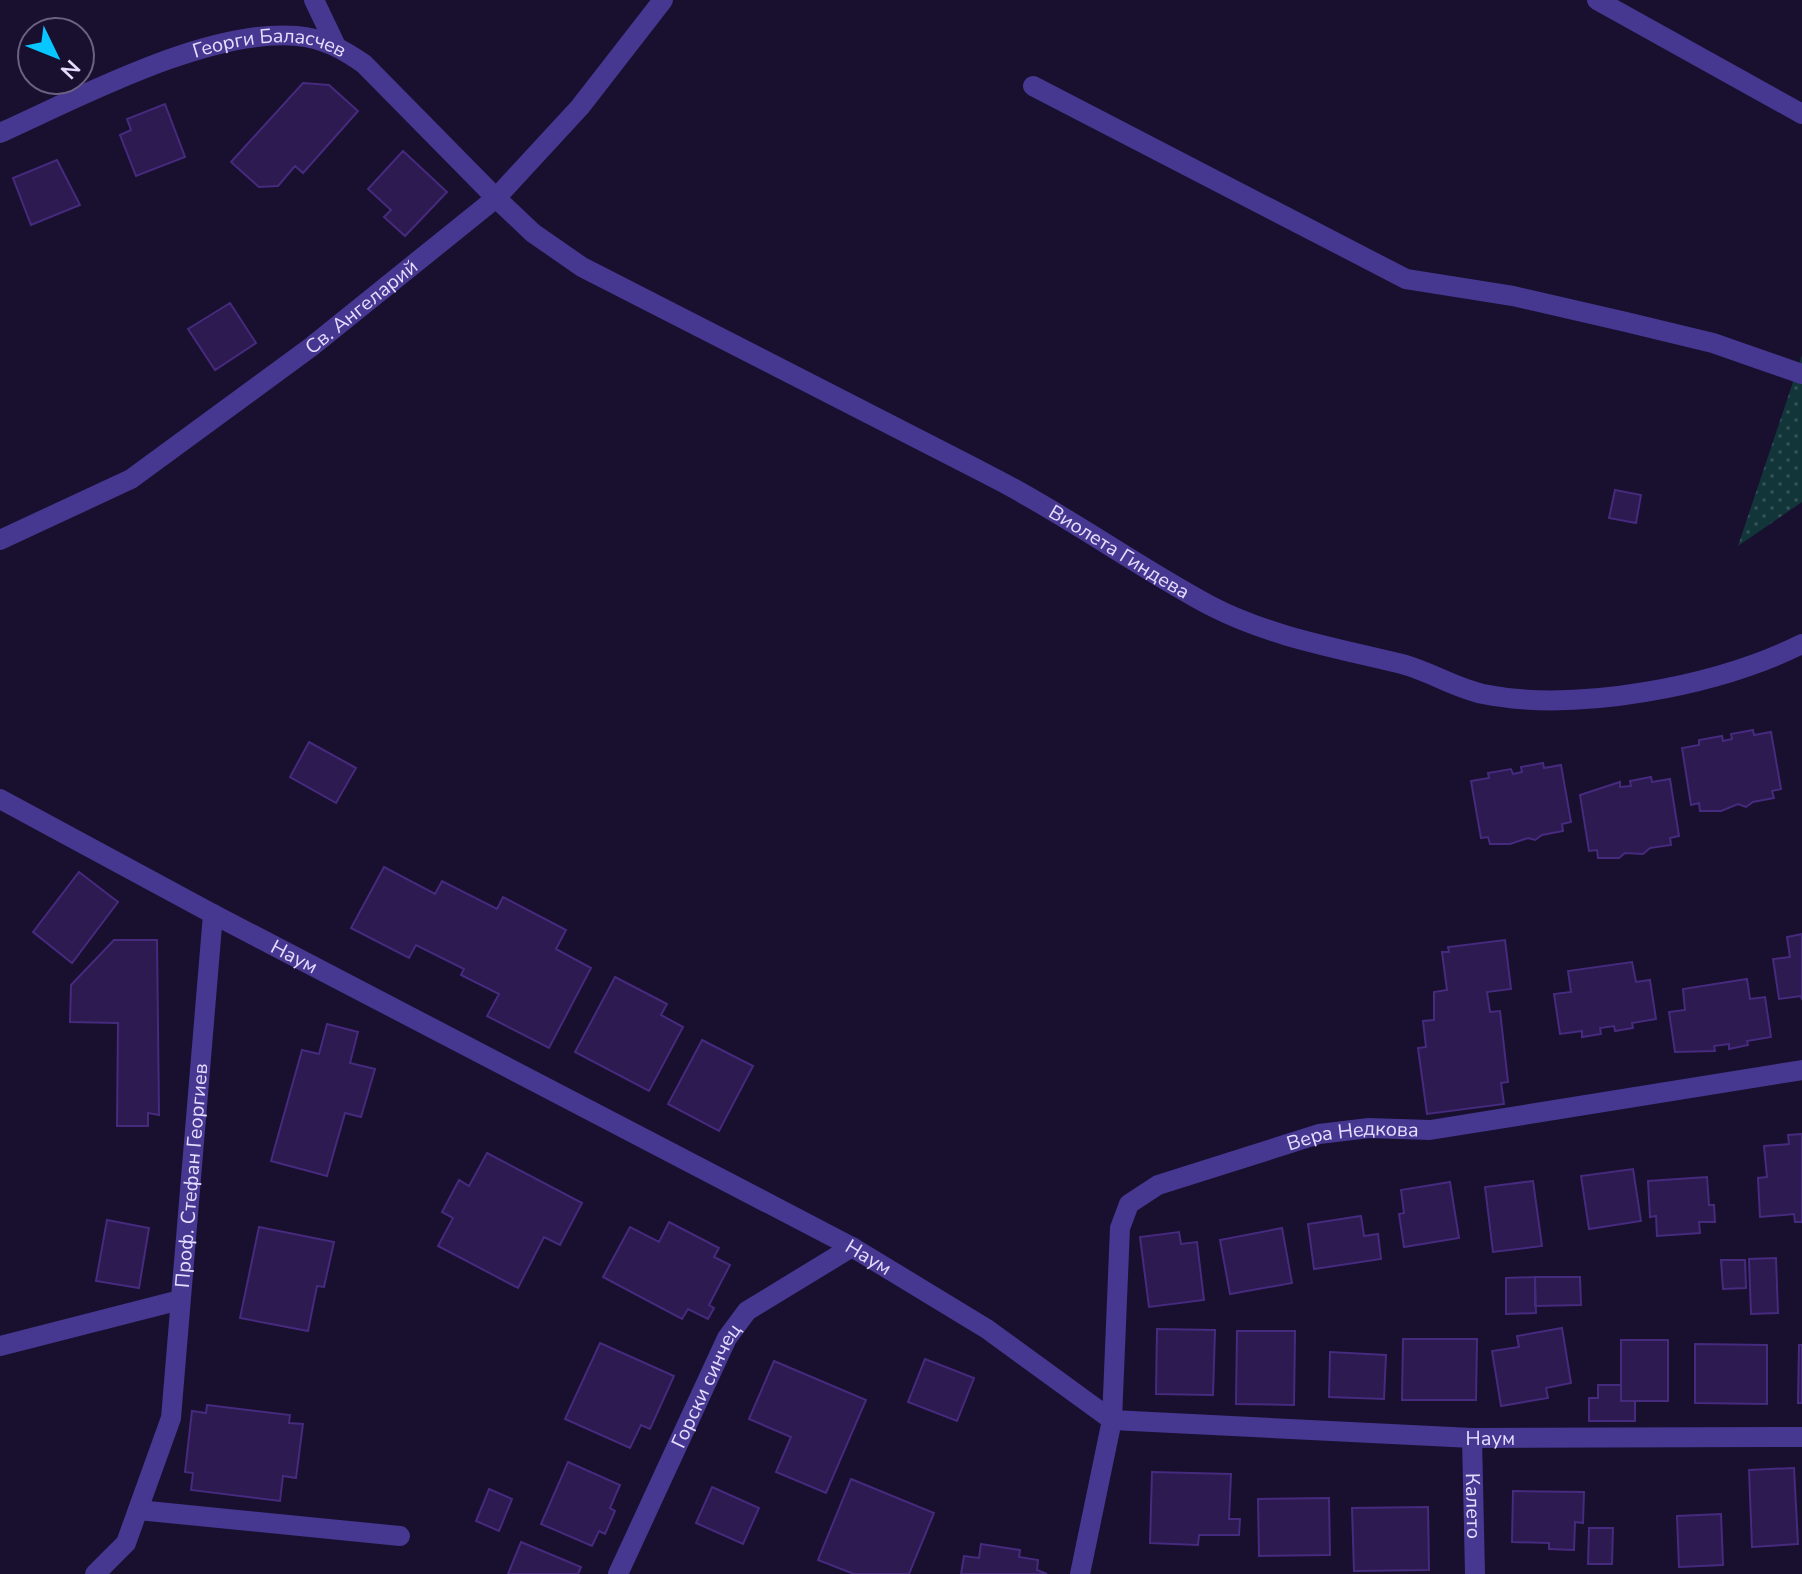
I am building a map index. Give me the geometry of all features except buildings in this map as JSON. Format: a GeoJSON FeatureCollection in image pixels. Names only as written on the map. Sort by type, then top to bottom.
{"type":"FeatureCollection","features":[{"type":"Feature","properties":{"kind":"street"},"geometry":{"type":"LineString","coordinates":[[314,0],[336,46]]}},
{"type":"Feature","properties":{"kind":"street","name":"Св. Ангеларий"},"geometry":{"type":"LineString","coordinates":[[0,540],[131,479],[311,347],[496,198],[580,107],[663,0]]}},
{"type":"Feature","properties":{"kind":"street"},"geometry":{"type":"LineString","coordinates":[[1597,0],[1802,114]]}},
{"type":"Feature","properties":{"kind":"street","name":"Георги Баласчев"},"geometry":{"type":"LineString","coordinates":[[0,133],[205,48],[258,37],[298,36],[336,46],[364,64],[496,198]]}},
{"type":"Feature","properties":{"kind":"street"},"geometry":{"type":"LineString","coordinates":[[1033,86],[1406,279],[1513,296],[1626,322],[1713,343],[1802,374]]}},
{"type":"Feature","properties":{"kind":"street","name":"Виолета Гиндева"},"geometry":{"type":"LineString","coordinates":[[496,198],[533,233],[582,267],[1002,482],[1212,606],[1265,629],[1337,651],[1405,665],[1482,694],[1536,699],[1628,694],[1705,680],[1802,644]]}},
{"type":"Feature","properties":{"kind":"street","name":"Наум"},"geometry":{"type":"LineString","coordinates":[[0,799],[213,914],[852,1247],[987,1329],[1112,1420],[1472,1438],[1802,1437]]}},
{"type":"Feature","properties":{"kind":"street","name":"Проф. Стефан Георгиев"},"geometry":{"type":"LineString","coordinates":[[0,1346],[180,1300],[213,914]]}},
{"type":"Feature","properties":{"kind":"street","name":"Вера Недкова"},"geometry":{"type":"LineString","coordinates":[[1080,1574],[1112,1420],[1120,1228],[1129,1204],[1158,1185],[1319,1134],[1369,1128],[1430,1130],[1802,1070]]}},
{"type":"Feature","properties":{"kind":"street","name":"Горски синчец"},"geometry":{"type":"LineString","coordinates":[[618,1574],[727,1338],[747,1311],[852,1247]]}},
{"type":"Feature","properties":{"kind":"street"},"geometry":{"type":"LineString","coordinates":[[95,1574],[126,1543],[171,1418],[180,1300]]}},
{"type":"Feature","properties":{"kind":"street","name":"Калето"},"geometry":{"type":"LineString","coordinates":[[1472,1438],[1475,1574]]}},
{"type":"Feature","properties":{"kind":"street"},"geometry":{"type":"LineString","coordinates":[[138,1510],[400,1536]]}},
{"type":"Feature","properties":{"kind":"green space"},"geometry":{"type":"Polygon","coordinates":[[[1802,355],[1802,502],[1738,546],[1802,355]]]}}]}
